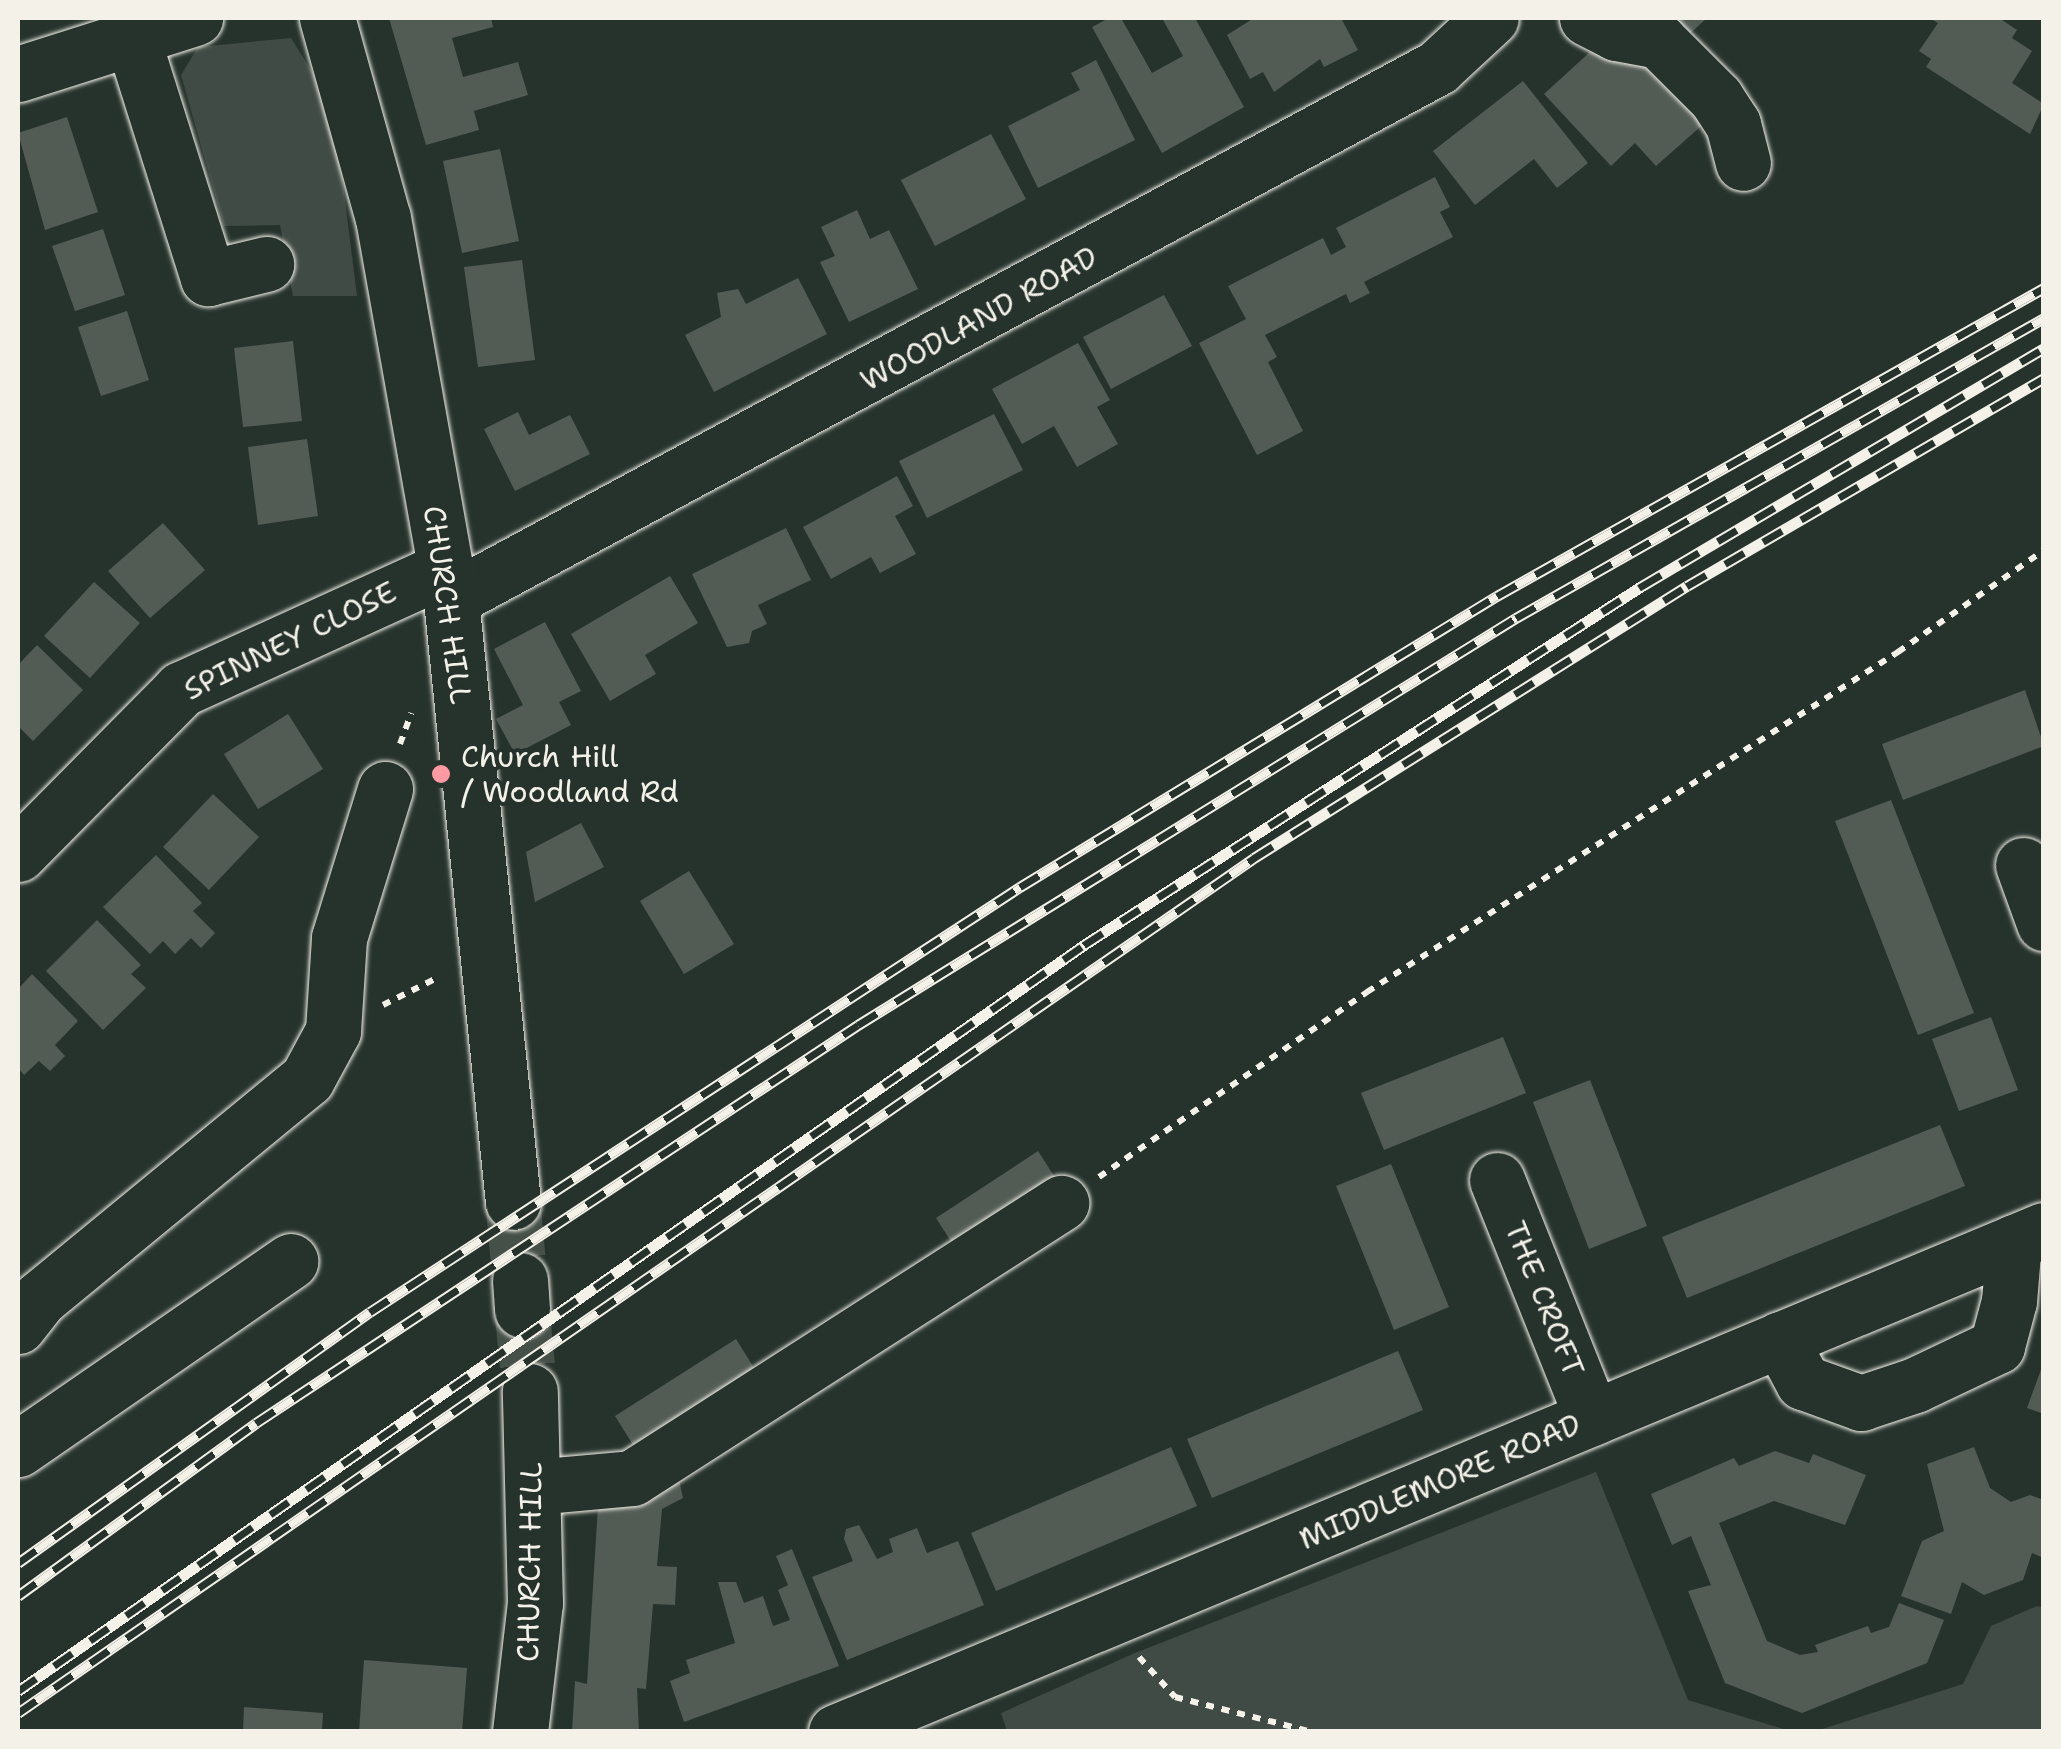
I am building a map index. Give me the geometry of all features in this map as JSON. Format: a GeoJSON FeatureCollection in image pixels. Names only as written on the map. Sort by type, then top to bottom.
{"type":"FeatureCollection","features":[{"type":"Feature","properties":{"kind":"street"},"geometry":{"type":"LineString","coordinates":[[18,74],[131,28],[196,18]]}},
{"type":"Feature","properties":{"kind":"street","name":"CHURCH HILL"},"geometry":{"type":"LineString","coordinates":[[327,18],[383,218],[448,584],[513,1202]]}},
{"type":"Feature","properties":{"kind":"street","name":"WOODLAND ROAD"},"geometry":{"type":"LineString","coordinates":[[448,584],[1438,68],[1491,18]]}},
{"type":"Feature","properties":{"kind":"street"},"geometry":{"type":"LineString","coordinates":[[1587,18],[1616,33],[1660,41],[1716,98],[1732,124],[1743,163]]}},
{"type":"Feature","properties":{"kind":"street"},"geometry":{"type":"LineString","coordinates":[[131,28],[208,278],[266,264]]}},
{"type":"Feature","properties":{"kind":"street","name":"SPINNEY CLOSE"},"geometry":{"type":"LineString","coordinates":[[18,854],[181,689],[448,584]]}},
{"type":"Feature","properties":{"kind":"street"},"geometry":{"type":"LineString","coordinates":[[18,1326],[39,1299],[308,1079],[333,1031],[339,938],[385,788]]}},
{"type":"Feature","properties":{"kind":"street"},"geometry":{"type":"LineString","coordinates":[[2023,865],[2044,923]]}},
{"type":"Feature","properties":{"kind":"street","name":"THE CROFT"},"geometry":{"type":"LineString","coordinates":[[1497,1180],[1592,1418]]}},
{"type":"Feature","properties":{"kind":"street"},"geometry":{"type":"LineString","coordinates":[[533,1486],[632,1478],[1061,1203]]}},
{"type":"Feature","properties":{"kind":"street"},"geometry":{"type":"LineString","coordinates":[[1780,1339],[1802,1382],[1861,1403],[1915,1386],[1997,1346],[2029,1236]]}},
{"type":"Feature","properties":{"kind":"street","name":"MIDDLEMORE ROAD"},"geometry":{"type":"LineString","coordinates":[[836,1732],[2029,1236]]}},
{"type":"Feature","properties":{"kind":"street"},"geometry":{"type":"LineString","coordinates":[[18,1449],[290,1261]]}},
{"type":"Feature","properties":{"kind":"street","name":"CHURCH HILL"},"geometry":{"type":"LineString","coordinates":[[520,1732],[533,1636],[530,1392]]}},
{"type":"Feature","properties":{"kind":"path"},"geometry":{"type":"LineString","coordinates":[[1061,1203],[1367,992],[1898,652],[2044,550]]}},
{"type":"Feature","properties":{"kind":"path"},"geometry":{"type":"LineString","coordinates":[[333,1031],[450,972]]}},
{"type":"Feature","properties":{"kind":"path"},"geometry":{"type":"LineString","coordinates":[[1108,1622],[1175,1697],[1312,1732]]}},
{"type":"Feature","properties":{"kind":"shaded area"},"geometry":{"type":"Polygon","coordinates":[[[291,38],[333,105],[357,296],[293,296],[280,225],[224,226],[181,75],[198,47],[291,38]]]}},
{"type":"Feature","properties":{"kind":"shaded area"},"geometry":{"type":"Polygon","coordinates":[[[1596,1472],[1688,1700],[1790,1731],[1007,1731],[1001,1713],[1135,1653],[1596,1472]]]}},
{"type":"Feature","properties":{"kind":"shaded area"},"geometry":{"type":"Polygon","coordinates":[[[2037,1606],[2043,1608],[2043,1731],[1816,1731],[1963,1684],[1991,1626],[2037,1606]]]}},
{"type":"Feature","properties":{"kind":"building"},"geometry":{"type":"Polygon","coordinates":[[[389,18],[491,18],[493,27],[452,38],[463,77],[518,62],[528,95],[474,111],[479,130],[426,145],[389,18]]]}},
{"type":"Feature","properties":{"kind":"building"},"geometry":{"type":"Polygon","coordinates":[[[1109,18],[1121,18],[1152,73],[1183,56],[1162,18],[1195,18],[1244,107],[1162,153],[1092,27],[1109,18]]]}},
{"type":"Feature","properties":{"kind":"building"},"geometry":{"type":"Polygon","coordinates":[[[1254,18],[1341,18],[1358,50],[1324,67],[1320,59],[1274,92],[1263,72],[1250,79],[1227,35],[1254,18]]]}},
{"type":"Feature","properties":{"kind":"building"},"geometry":{"type":"Polygon","coordinates":[[[1663,18],[1707,18],[1684,39],[1663,18]]]}},
{"type":"Feature","properties":{"kind":"building"},"geometry":{"type":"Polygon","coordinates":[[[1929,18],[1999,18],[2017,30],[2012,38],[2032,51],[2012,83],[2044,104],[2030,134],[1926,67],[1931,59],[1919,51],[1938,23],[1929,18]]]}},
{"type":"Feature","properties":{"kind":"building"},"geometry":{"type":"Polygon","coordinates":[[[1602,41],[1623,64],[1640,48],[1707,121],[1656,166],[1635,143],[1611,166],[1544,94],[1602,41]]]}},
{"type":"Feature","properties":{"kind":"building"},"geometry":{"type":"Polygon","coordinates":[[[1096,60],[1135,140],[1038,188],[1008,126],[1080,90],[1071,73],[1096,60]]]}},
{"type":"Feature","properties":{"kind":"building"},"geometry":{"type":"Polygon","coordinates":[[[1523,81],[1588,163],[1557,188],[1534,159],[1475,205],[1433,151],[1523,81]]]}},
{"type":"Feature","properties":{"kind":"building"},"geometry":{"type":"Polygon","coordinates":[[[67,117],[98,212],[45,230],[18,133],[67,117]]]}},
{"type":"Feature","properties":{"kind":"building"},"geometry":{"type":"Polygon","coordinates":[[[991,134],[1026,199],[935,246],[901,180],[991,134]]]}},
{"type":"Feature","properties":{"kind":"building"},"geometry":{"type":"Polygon","coordinates":[[[500,149],[519,241],[462,253],[443,161],[500,149]]]}},
{"type":"Feature","properties":{"kind":"building"},"geometry":{"type":"Polygon","coordinates":[[[1435,177],[1450,207],[1440,212],[1453,237],[1364,282],[1370,293],[1350,303],[1346,294],[1265,335],[1277,357],[1268,362],[1303,431],[1257,455],[1199,343],[1246,319],[1228,286],[1323,238],[1331,255],[1346,247],[1336,228],[1435,177]]]}},
{"type":"Feature","properties":{"kind":"building"},"geometry":{"type":"Polygon","coordinates":[[[857,210],[870,239],[889,230],[918,289],[849,322],[820,262],[835,256],[821,227],[857,210]]]}},
{"type":"Feature","properties":{"kind":"building"},"geometry":{"type":"Polygon","coordinates":[[[103,229],[125,295],[75,311],[52,246],[103,229]]]}},
{"type":"Feature","properties":{"kind":"building"},"geometry":{"type":"Polygon","coordinates":[[[522,260],[535,360],[478,367],[464,267],[522,260]]]}},
{"type":"Feature","properties":{"kind":"building"},"geometry":{"type":"Polygon","coordinates":[[[798,278],[827,334],[714,392],[685,335],[721,317],[717,293],[738,289],[746,304],[798,278]]]}},
{"type":"Feature","properties":{"kind":"building"},"geometry":{"type":"Polygon","coordinates":[[[1164,295],[1192,346],[1111,389],[1083,337],[1164,295]]]}},
{"type":"Feature","properties":{"kind":"building"},"geometry":{"type":"Polygon","coordinates":[[[127,311],[149,380],[101,396],[78,327],[127,311]]]}},
{"type":"Feature","properties":{"kind":"building"},"geometry":{"type":"Polygon","coordinates":[[[293,341],[302,421],[243,427],[234,348],[293,341]]]}},
{"type":"Feature","properties":{"kind":"building"},"geometry":{"type":"Polygon","coordinates":[[[1078,343],[1110,400],[1097,407],[1118,444],[1077,467],[1054,426],[1022,444],[992,389],[1078,343]]]}},
{"type":"Feature","properties":{"kind":"building"},"geometry":{"type":"Polygon","coordinates":[[[518,412],[529,435],[570,415],[590,454],[515,491],[484,429],[518,412]]]}},
{"type":"Feature","properties":{"kind":"building"},"geometry":{"type":"Polygon","coordinates":[[[994,414],[1023,470],[927,518],[899,461],[994,414]]]}},
{"type":"Feature","properties":{"kind":"building"},"geometry":{"type":"Polygon","coordinates":[[[307,439],[318,516],[258,525],[248,447],[307,439]]]}},
{"type":"Feature","properties":{"kind":"building"},"geometry":{"type":"Polygon","coordinates":[[[897,476],[913,506],[895,516],[916,554],[880,573],[871,557],[831,579],[803,527],[897,476]]]}},
{"type":"Feature","properties":{"kind":"building"},"geometry":{"type":"Polygon","coordinates":[[[163,523],[205,570],[150,618],[108,571],[163,523]]]}},
{"type":"Feature","properties":{"kind":"building"},"geometry":{"type":"Polygon","coordinates":[[[786,528],[811,580],[758,605],[767,624],[752,631],[749,643],[727,647],[692,574],[786,528]]]}},
{"type":"Feature","properties":{"kind":"building"},"geometry":{"type":"Polygon","coordinates":[[[670,576],[698,623],[645,655],[656,674],[610,701],[571,634],[670,576]]]}},
{"type":"Feature","properties":{"kind":"building"},"geometry":{"type":"Polygon","coordinates":[[[94,582],[140,623],[90,678],[44,636],[94,582]]]}},
{"type":"Feature","properties":{"kind":"building"},"geometry":{"type":"Polygon","coordinates":[[[545,622],[581,691],[559,702],[571,725],[515,754],[496,719],[523,705],[494,649],[545,622]]]}},
{"type":"Feature","properties":{"kind":"building"},"geometry":{"type":"Polygon","coordinates":[[[37,645],[83,690],[33,741],[18,726],[18,665],[37,645]]]}},
{"type":"Feature","properties":{"kind":"building"},"geometry":{"type":"Polygon","coordinates":[[[2025,690],[2044,746],[1903,800],[1882,744],[2025,690]]]}},
{"type":"Feature","properties":{"kind":"building"},"geometry":{"type":"Polygon","coordinates":[[[288,714],[323,769],[258,809],[224,754],[288,714]]]}},
{"type":"Feature","properties":{"kind":"building"},"geometry":{"type":"Polygon","coordinates":[[[213,794],[259,837],[209,890],[163,847],[213,794]]]}},
{"type":"Feature","properties":{"kind":"building"},"geometry":{"type":"Polygon","coordinates":[[[1891,800],[1974,1013],[1918,1035],[1835,821],[1891,800]]]}},
{"type":"Feature","properties":{"kind":"building"},"geometry":{"type":"Polygon","coordinates":[[[581,823],[604,867],[535,902],[526,852],[581,823]]]}},
{"type":"Feature","properties":{"kind":"building"},"geometry":{"type":"Polygon","coordinates":[[[156,855],[202,903],[193,911],[215,933],[201,948],[191,938],[175,954],[163,941],[150,954],[103,907],[156,855]]]}},
{"type":"Feature","properties":{"kind":"building"},"geometry":{"type":"Polygon","coordinates":[[[689,871],[734,944],[684,974],[640,901],[689,871]]]}},
{"type":"Feature","properties":{"kind":"building"},"geometry":{"type":"Polygon","coordinates":[[[97,920],[141,965],[131,974],[146,988],[103,1030],[46,971],[97,920]]]}},
{"type":"Feature","properties":{"kind":"building"},"geometry":{"type":"Polygon","coordinates":[[[32,974],[78,1021],[55,1045],[65,1056],[50,1071],[39,1061],[24,1075],[18,1068],[18,989],[32,974]]]}},
{"type":"Feature","properties":{"kind":"building"},"geometry":{"type":"Polygon","coordinates":[[[1991,1017],[2018,1090],[1959,1111],[1932,1039],[1991,1017]]]}},
{"type":"Feature","properties":{"kind":"building"},"geometry":{"type":"Polygon","coordinates":[[[1503,1037],[1526,1093],[1384,1150],[1361,1093],[1503,1037]]]}},
{"type":"Feature","properties":{"kind":"building"},"geometry":{"type":"Polygon","coordinates":[[[1590,1080],[1647,1226],[1589,1249],[1533,1102],[1590,1080]]]}},
{"type":"Feature","properties":{"kind":"building"},"geometry":{"type":"Polygon","coordinates":[[[1940,1125],[1965,1186],[1687,1298],[1662,1237],[1940,1125]]]}},
{"type":"Feature","properties":{"kind":"building"},"geometry":{"type":"Polygon","coordinates":[[[1038,1151],[1063,1190],[961,1257],[936,1218],[1038,1151]]]}},
{"type":"Feature","properties":{"kind":"building"},"geometry":{"type":"Polygon","coordinates":[[[1391,1164],[1449,1307],[1394,1330],[1336,1186],[1391,1164]]]}},
{"type":"Feature","properties":{"kind":"building"},"geometry":{"type":"Polygon","coordinates":[[[736,1339],[756,1371],[635,1448],[615,1416],[736,1339]]]}},
{"type":"Feature","properties":{"kind":"building"},"geometry":{"type":"Polygon","coordinates":[[[1398,1351],[1423,1410],[1212,1498],[1187,1439],[1398,1351]]]}},
{"type":"Feature","properties":{"kind":"building"},"geometry":{"type":"Polygon","coordinates":[[[2044,1364],[2044,1414],[2027,1408],[2044,1364]]]}},
{"type":"Feature","properties":{"kind":"building"},"geometry":{"type":"Polygon","coordinates":[[[1171,1447],[1197,1506],[996,1591],[971,1533],[1171,1447]]]}},
{"type":"Feature","properties":{"kind":"building"},"geometry":{"type":"Polygon","coordinates":[[[1974,1447],[1990,1488],[2011,1502],[2030,1495],[2044,1500],[2044,1558],[2032,1553],[2023,1580],[1984,1595],[1962,1582],[1951,1614],[1901,1596],[1922,1541],[1944,1531],[1927,1464],[1974,1447]]]}},
{"type":"Feature","properties":{"kind":"building"},"geometry":{"type":"Polygon","coordinates":[[[1775,1451],[1809,1463],[1813,1454],[1866,1475],[1845,1525],[1774,1501],[1719,1523],[1767,1641],[1800,1655],[1818,1652],[1815,1645],[1868,1626],[1871,1633],[1889,1627],[1899,1603],[1944,1620],[1927,1663],[1802,1713],[1725,1683],[1688,1591],[1711,1585],[1691,1536],[1672,1545],[1651,1494],[1734,1458],[1739,1466],[1775,1451]]]}},
{"type":"Feature","properties":{"kind":"building"},"geometry":{"type":"Polygon","coordinates":[[[675,1462],[683,1498],[662,1509],[657,1566],[677,1567],[675,1605],[653,1604],[646,1689],[637,1688],[639,1732],[572,1732],[575,1681],[587,1684],[598,1506],[675,1462]]]}},
{"type":"Feature","properties":{"kind":"building"},"geometry":{"type":"Polygon","coordinates":[[[859,1525],[877,1559],[893,1552],[889,1539],[917,1528],[927,1553],[958,1541],[984,1605],[847,1660],[812,1577],[853,1561],[844,1539],[846,1529],[859,1525]]]}},
{"type":"Feature","properties":{"kind":"building"},"geometry":{"type":"Polygon","coordinates":[[[792,1549],[839,1666],[684,1722],[670,1681],[690,1673],[686,1660],[735,1643],[718,1582],[736,1582],[744,1603],[763,1596],[773,1626],[790,1620],[778,1590],[788,1585],[776,1556],[792,1549]]]}},
{"type":"Feature","properties":{"kind":"building"},"geometry":{"type":"Polygon","coordinates":[[[364,1660],[467,1668],[462,1732],[359,1732],[364,1660]]]}},
{"type":"Feature","properties":{"kind":"building"},"geometry":{"type":"Polygon","coordinates":[[[244,1707],[323,1713],[322,1732],[243,1732],[244,1707]]]}},
{"type":"Feature","properties":{"kind":"tunnel"},"geometry":{"type":"LineString","coordinates":[[513,1202],[520,1280]]}},
{"type":"Feature","properties":{"kind":"tunnel"},"geometry":{"type":"LineString","coordinates":[[522,1310],[530,1391]]}},
{"type":"Feature","properties":{"kind":"railway"},"geometry":{"type":"LineString","coordinates":[[18,1563],[370,1312],[1020,887],[1497,596],[2044,288]]}},
{"type":"Feature","properties":{"kind":"railway"},"geometry":{"type":"LineString","coordinates":[[18,1596],[256,1423],[858,1025],[1516,618],[2044,318]]}},
{"type":"Feature","properties":{"kind":"railway"},"geometry":{"type":"LineString","coordinates":[[18,1691],[1084,945],[1642,586],[2044,348]]}},
{"type":"Feature","properties":{"kind":"railway"},"geometry":{"type":"LineString","coordinates":[[18,1713],[1254,858],[1687,586],[2044,378]]}},
{"type":"Feature","properties":{"kind":"place","name":"Church Hill / Woodland Rd"},"geometry":{"type":"Point","coordinates":[441,774]}}]}
